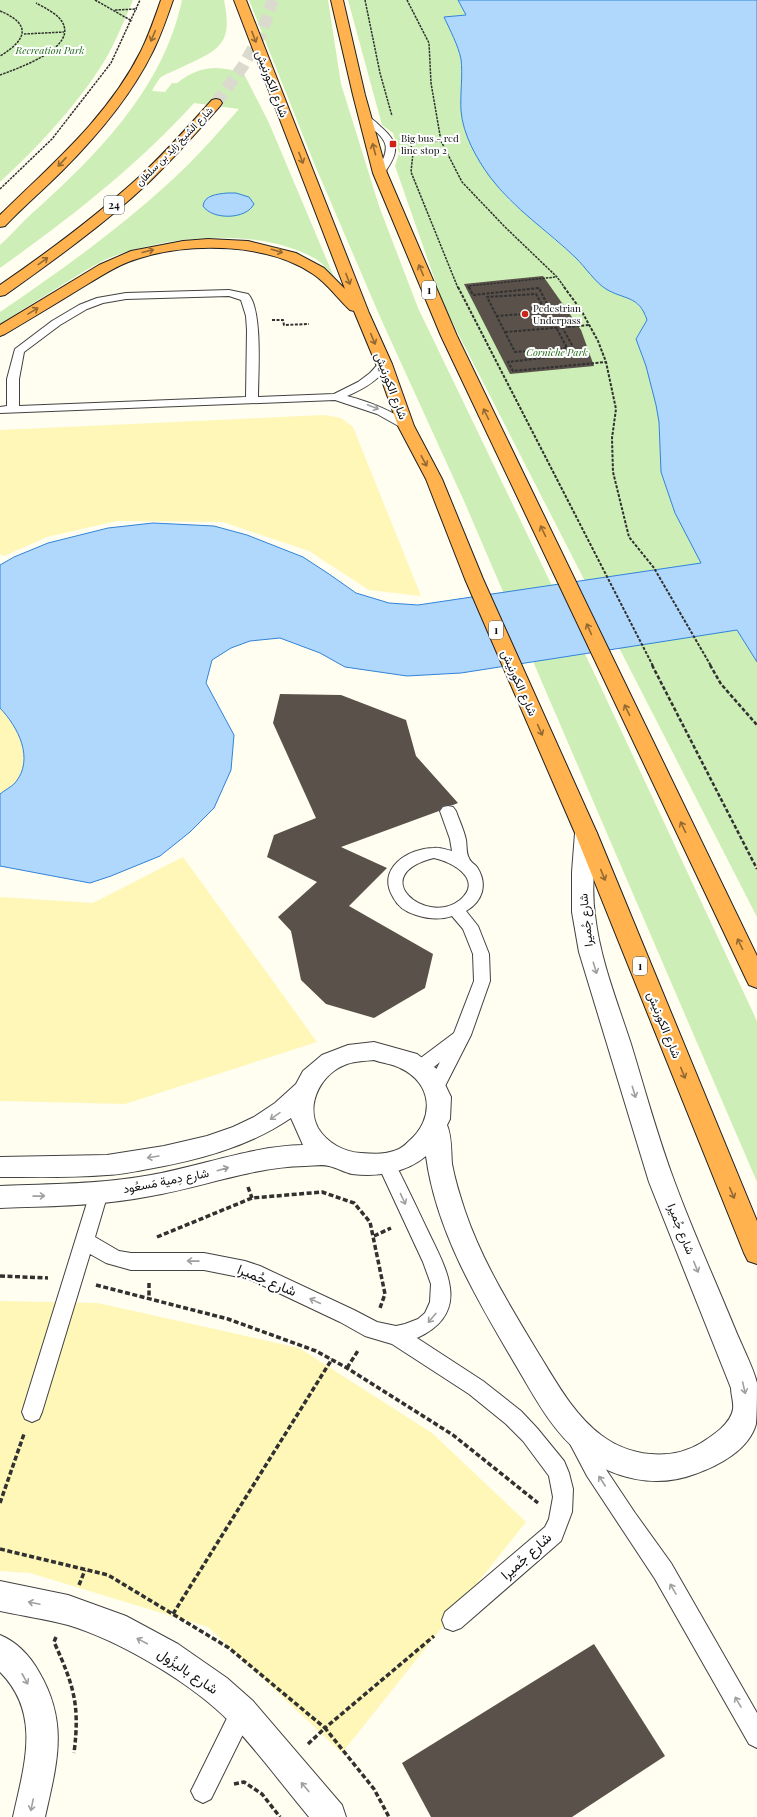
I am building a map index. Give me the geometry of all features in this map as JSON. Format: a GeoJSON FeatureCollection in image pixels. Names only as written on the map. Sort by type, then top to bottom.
{"type":"FeatureCollection","features":[{"type":"Feature","properties":{"kind":"highway"},"geometry":{"type":"LineString","coordinates":[[2,221],[42,184],[104,116],[128,82],[147,51],[167,0]]}},
{"type":"Feature","properties":{"kind":"highway","name":"شارع الكورنيش"},"geometry":{"type":"LineString","coordinates":[[240,0],[362,313],[384,364],[406,426],[434,479],[474,579],[518,682],[586,833],[757,1253]]}},
{"type":"Feature","properties":{"kind":"highway","name":"1"},"geometry":{"type":"LineString","coordinates":[[336,0],[380,173],[449,336],[757,979]]}},
{"type":"Feature","properties":{"kind":"highway","name":"شارع الشيخ زايد بن سلطان"},"geometry":{"type":"LineString","coordinates":[[0,292],[74,237],[131,191],[173,150],[216,103]]}},
{"type":"Feature","properties":{"kind":"highway"},"geometry":{"type":"LineString","coordinates":[[0,331],[104,268],[136,254],[183,245],[202,244],[248,245],[271,250],[302,260],[319,271],[362,313]]}},
{"type":"Feature","properties":{"kind":"street","name":"شارع جُميرا"},"geometry":{"type":"LineString","coordinates":[[436,1128],[440,1169],[461,1234],[498,1311],[550,1397],[568,1421],[588,1443],[618,1461],[645,1467],[676,1467],[701,1459],[719,1448],[738,1430],[747,1410],[745,1388],[662,1182],[590,952],[583,912],[583,872],[586,833]]}},
{"type":"Feature","properties":{"kind":"street"},"geometry":{"type":"LineString","coordinates":[[374,1051],[386,1053],[410,1061],[429,1077],[436,1087],[440,1103],[439,1120],[436,1128],[421,1146],[411,1154],[386,1163],[374,1165],[351,1163],[330,1155],[319,1147],[304,1126],[301,1114],[301,1102],[309,1081],[321,1068],[348,1054],[374,1051]]}},
{"type":"Feature","properties":{"kind":"street"},"geometry":{"type":"LineString","coordinates":[[0,1167],[107,1165],[164,1156],[207,1146],[242,1134],[263,1124],[284,1110],[304,1091]]}},
{"type":"Feature","properties":{"kind":"street","name":"شارع دِمية مَسعُود"},"geometry":{"type":"LineString","coordinates":[[0,1197],[99,1193],[157,1185],[284,1156],[330,1155]]}},
{"type":"Feature","properties":{"kind":"street","name":"شارع باليزُول"},"geometry":{"type":"LineString","coordinates":[[0,1596],[68,1610],[116,1628],[167,1655],[216,1689],[242,1712],[330,1817]]}},
{"type":"Feature","properties":{"kind":"street"},"geometry":{"type":"LineString","coordinates":[[0,1650],[20,1671],[36,1697],[42,1722],[41,1760],[29,1817]]}},
{"type":"Feature","properties":{"kind":"lane"},"geometry":{"type":"LineString","coordinates":[[13,410],[13,379],[19,351],[56,323],[83,307],[101,300],[126,296],[229,293],[237,294],[246,299],[249,302],[251,314],[253,341],[252,400]]}},
{"type":"Feature","properties":{"kind":"lane"},"geometry":{"type":"LineString","coordinates":[[336,397],[361,386],[371,379],[384,364]]}},
{"type":"Feature","properties":{"kind":"lane"},"geometry":{"type":"LineString","coordinates":[[0,410],[336,397],[381,411],[394,417],[406,426]]}},
{"type":"Feature","properties":{"kind":"lane"},"geometry":{"type":"LineString","coordinates":[[448,811],[458,839],[461,860]]}},
{"type":"Feature","properties":{"kind":"lane"},"geometry":{"type":"LineString","coordinates":[[442,854],[461,860],[473,872],[476,884],[475,890],[468,902],[455,910],[447,912],[429,912],[413,908],[406,904],[396,893],[394,880],[395,874],[404,863],[417,856],[442,854]]}},
{"type":"Feature","properties":{"kind":"lane"},"geometry":{"type":"LineString","coordinates":[[436,1087],[462,1035],[482,982],[481,954],[470,926],[455,910]]}},
{"type":"Feature","properties":{"kind":"lane"},"geometry":{"type":"LineString","coordinates":[[420,1068],[462,1035]]}},
{"type":"Feature","properties":{"kind":"lane","name":"شارع جُميرا"},"geometry":{"type":"LineString","coordinates":[[85,1241],[112,1256],[128,1261],[149,1263],[208,1262],[246,1270],[346,1316],[372,1330],[396,1335],[416,1330],[432,1319],[440,1302],[441,1284],[433,1262],[386,1163]]}},
{"type":"Feature","properties":{"kind":"lane"},"geometry":{"type":"LineString","coordinates":[[32,1412],[99,1193]]}},
{"type":"Feature","properties":{"kind":"lane","name":"شارع جُميرا"},"geometry":{"type":"LineString","coordinates":[[396,1335],[468,1381],[506,1412],[535,1439],[558,1472],[563,1488],[563,1506],[560,1520],[553,1534],[453,1620]]}},
{"type":"Feature","properties":{"kind":"lane","name":"شارع جُميرا"},"geometry":{"type":"LineString","coordinates":[[568,1421],[598,1476],[663,1571],[757,1736]]}},
{"type":"Feature","properties":{"kind":"lane"},"geometry":{"type":"LineString","coordinates":[[203,1791],[242,1712]]}},
{"type":"Feature","properties":{"kind":"path"},"geometry":{"type":"LineString","coordinates":[[95,0],[132,22]]}},
{"type":"Feature","properties":{"kind":"path"},"geometry":{"type":"LineString","coordinates":[[0,189],[52,139],[111,63],[132,22],[140,0]]}},
{"type":"Feature","properties":{"kind":"path"},"geometry":{"type":"LineString","coordinates":[[365,0],[376,58],[388,104],[393,117]]}},
{"type":"Feature","properties":{"kind":"path"},"geometry":{"type":"LineString","coordinates":[[407,0],[429,43],[431,83],[441,141],[462,182],[505,227],[557,277],[581,310],[598,341],[606,362],[616,409],[612,438],[613,472],[629,537],[654,568],[721,684],[757,725]]}},
{"type":"Feature","properties":{"kind":"path"},"geometry":{"type":"LineString","coordinates":[[0,75],[28,65],[49,54],[61,42],[64,27],[59,17],[36,3]]}},
{"type":"Feature","properties":{"kind":"path"},"geometry":{"type":"LineString","coordinates":[[114,10],[137,9]]}},
{"type":"Feature","properties":{"kind":"path"},"geometry":{"type":"LineString","coordinates":[[0,11],[17,19],[23,28],[24,34],[20,43],[0,56]]}},
{"type":"Feature","properties":{"kind":"path"},"geometry":{"type":"LineString","coordinates":[[24,34],[64,32]]}},
{"type":"Feature","properties":{"kind":"path"},"geometry":{"type":"LineString","coordinates":[[441,141],[410,142],[413,153],[411,172],[458,288],[654,666],[757,869]]}},
{"type":"Feature","properties":{"kind":"path"},"geometry":{"type":"LineString","coordinates":[[551,312],[539,288],[473,295],[468,286],[557,277]]}},
{"type":"Feature","properties":{"kind":"path"},"geometry":{"type":"LineString","coordinates":[[546,312],[536,294],[487,298],[515,352],[567,348],[556,327]]}},
{"type":"Feature","properties":{"kind":"path"},"geometry":{"type":"LineString","coordinates":[[496,316],[581,310]]}},
{"type":"Feature","properties":{"kind":"path"},"geometry":{"type":"LineString","coordinates":[[289,325],[309,324]]}},
{"type":"Feature","properties":{"kind":"path"},"geometry":{"type":"LineString","coordinates":[[505,332],[589,325]]}},
{"type":"Feature","properties":{"kind":"path"},"geometry":{"type":"LineString","coordinates":[[562,327],[577,354],[508,362],[513,371],[606,362]]}},
{"type":"Feature","properties":{"kind":"path"},"geometry":{"type":"LineString","coordinates":[[149,1299],[150,1240],[252,1198],[322,1192],[354,1203],[370,1222],[385,1294],[372,1330],[347,1368]]}},
{"type":"Feature","properties":{"kind":"path"},"geometry":{"type":"LineString","coordinates":[[0,1276],[72,1279],[228,1319],[316,1351],[347,1368],[453,1435],[560,1520]]}},
{"type":"Feature","properties":{"kind":"path"},"geometry":{"type":"LineString","coordinates":[[173,1614],[332,1359]]}},
{"type":"Feature","properties":{"kind":"path"},"geometry":{"type":"LineString","coordinates":[[0,1503],[32,1412]]}},
{"type":"Feature","properties":{"kind":"path"},"geometry":{"type":"LineString","coordinates":[[0,1549],[108,1575],[229,1648],[325,1728],[374,1789],[389,1817]]}},
{"type":"Feature","properties":{"kind":"path"},"geometry":{"type":"LineString","coordinates":[[73,1761],[76,1736],[75,1698],[65,1665],[54,1642],[85,1570]]}},
{"type":"Feature","properties":{"kind":"path"},"geometry":{"type":"LineString","coordinates":[[286,1764],[325,1728],[453,1620]]}},
{"type":"Feature","properties":{"kind":"path"},"geometry":{"type":"LineString","coordinates":[[203,1791],[244,1782],[262,1794],[280,1817]]}},
{"type":"Feature","properties":{"kind":"green space","name":"Recreation Park"},"geometry":{"type":"Polygon","coordinates":[[[0,0],[133,0],[109,53],[86,88],[45,137],[0,182],[0,0]]]}},
{"type":"Feature","properties":{"kind":"green space"},"geometry":{"type":"Polygon","coordinates":[[[182,0],[224,0],[227,28],[220,45],[213,51],[160,78],[152,91],[165,92],[172,83],[177,83],[193,73],[209,68],[226,69],[244,74],[269,123],[334,277],[317,260],[292,248],[240,238],[184,240],[132,250],[109,258],[85,271],[0,324],[0,312],[88,249],[131,216],[190,163],[239,109],[194,103],[149,149],[102,191],[0,268],[0,245],[100,147],[122,121],[142,93],[159,64],[173,33],[182,0]]]}},
{"type":"Feature","properties":{"kind":"green space"},"geometry":{"type":"Polygon","coordinates":[[[249,0],[328,0],[341,84],[379,206],[418,308],[597,679],[757,1021],[757,1182],[464,501],[381,319],[314,163],[249,0]]]}},
{"type":"Feature","properties":{"kind":"green space","name":"Corniche Park"},"geometry":{"type":"Polygon","coordinates":[[[348,0],[458,0],[466,15],[444,17],[452,33],[461,58],[463,124],[476,155],[490,177],[509,200],[576,258],[605,289],[630,298],[644,312],[647,320],[636,339],[646,366],[656,405],[659,422],[661,472],[675,513],[737,630],[757,662],[757,917],[444,306],[395,166],[399,153],[393,133],[382,125],[348,0]]]}},
{"type":"Feature","properties":{"kind":"sand"},"geometry":{"type":"Polygon","coordinates":[[[324,415],[341,418],[353,427],[421,596],[369,590],[309,551],[223,522],[117,521],[47,537],[4,556],[0,554],[0,430],[324,415]]]}},
{"type":"Feature","properties":{"kind":"sand"},"geometry":{"type":"Polygon","coordinates":[[[0,708],[13,724],[18,734],[24,754],[24,764],[21,774],[15,783],[0,794],[0,708]]]}},
{"type":"Feature","properties":{"kind":"sand"},"geometry":{"type":"Polygon","coordinates":[[[183,857],[317,1042],[125,1104],[0,1101],[0,897],[93,903],[183,857]]]}},
{"type":"Feature","properties":{"kind":"sand"},"geometry":{"type":"Polygon","coordinates":[[[0,1301],[98,1303],[299,1348],[432,1433],[526,1522],[342,1753],[208,1627],[30,1573],[0,1571],[0,1301]]]}},
{"type":"Feature","properties":{"kind":"water"},"geometry":{"type":"Polygon","coordinates":[[[458,0],[757,0],[757,662],[737,630],[461,673],[407,676],[345,667],[320,653],[280,638],[250,641],[231,648],[212,660],[206,683],[234,735],[231,770],[214,808],[190,832],[160,856],[90,883],[0,866],[0,794],[15,783],[21,774],[24,764],[22,744],[18,734],[13,724],[0,708],[0,565],[14,557],[48,543],[108,528],[153,523],[214,526],[247,535],[303,557],[356,593],[389,603],[418,605],[701,563],[675,513],[661,472],[659,422],[656,405],[646,366],[636,339],[647,320],[644,312],[635,302],[606,289],[598,283],[576,258],[520,210],[499,189],[480,162],[467,137],[462,120],[461,59],[456,43],[444,17],[466,15],[458,0]]]}},
{"type":"Feature","properties":{"kind":"water"},"geometry":{"type":"Polygon","coordinates":[[[227,193],[236,193],[249,197],[254,204],[244,213],[229,216],[214,214],[207,211],[203,206],[206,199],[209,197],[227,193]]]}},
{"type":"Feature","properties":{"kind":"building","name":"Pedestrian Underpass"},"geometry":{"type":"Polygon","coordinates":[[[543,276],[581,330],[594,366],[510,374],[464,284],[543,276]]]}},
{"type":"Feature","properties":{"kind":"building"},"geometry":{"type":"Polygon","coordinates":[[[280,694],[341,695],[406,720],[416,756],[458,803],[443,806],[439,811],[341,847],[387,868],[349,906],[433,954],[425,988],[374,1018],[326,1004],[301,980],[291,931],[278,917],[317,882],[267,857],[274,835],[316,818],[273,723],[280,694]]]}},
{"type":"Feature","properties":{"kind":"building"},"geometry":{"type":"Polygon","coordinates":[[[594,1644],[665,1756],[572,1817],[431,1817],[402,1763],[594,1644]]]}},
{"type":"Feature","properties":{"kind":"tunnel"},"geometry":{"type":"LineString","coordinates":[[216,103],[243,66],[262,32],[273,0]]}},
{"type":"Feature","properties":{"kind":"place","name":"Big bus - red line stop 2"},"geometry":{"type":"Point","coordinates":[393,144]}},
{"type":"Feature","properties":{"kind":"place","name":"Pedestrian Underpass"},"geometry":{"type":"Point","coordinates":[525,314]}}]}
